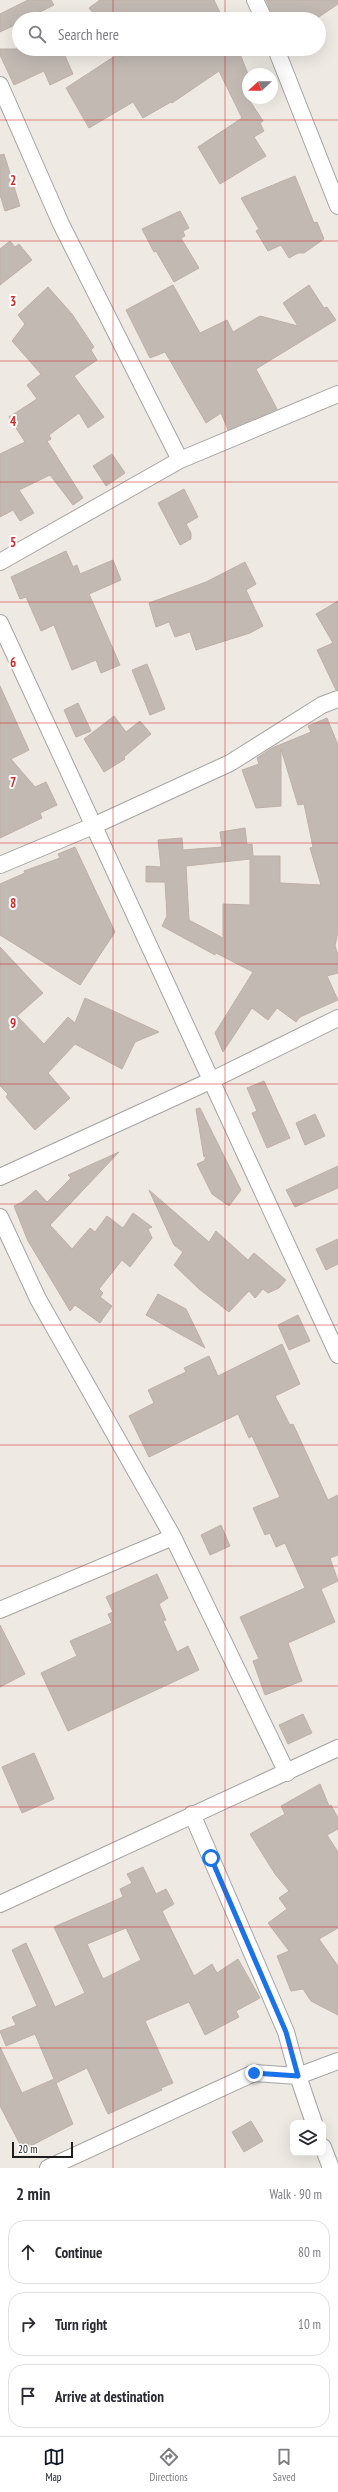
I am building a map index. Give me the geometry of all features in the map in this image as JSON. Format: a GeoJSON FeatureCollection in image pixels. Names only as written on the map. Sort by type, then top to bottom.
{"type":"FeatureCollection","features":[{"type":"Feature","properties":{"kind":"street"},"geometry":{"type":"LineString","coordinates":[[255,0],[261,12]]}},
{"type":"Feature","properties":{"kind":"street"},"geometry":{"type":"LineString","coordinates":[[279,56],[338,206]]}},
{"type":"Feature","properties":{"kind":"street"},"geometry":{"type":"LineString","coordinates":[[0,85],[61,224],[180,460]]}},
{"type":"Feature","properties":{"kind":"street"},"geometry":{"type":"LineString","coordinates":[[0,562],[180,460],[338,394]]}},
{"type":"Feature","properties":{"kind":"street"},"geometry":{"type":"LineString","coordinates":[[0,623],[210,1081],[338,1355]]}},
{"type":"Feature","properties":{"kind":"street"},"geometry":{"type":"LineString","coordinates":[[0,865],[93,826],[230,763],[322,705],[338,699]]}},
{"type":"Feature","properties":{"kind":"street"},"geometry":{"type":"LineString","coordinates":[[0,1177],[210,1081],[338,1018]]}},
{"type":"Feature","properties":{"kind":"street"},"geometry":{"type":"LineString","coordinates":[[0,1217],[38,1298],[173,1537],[287,1773]]}},
{"type":"Feature","properties":{"kind":"street"},"geometry":{"type":"LineString","coordinates":[[0,1610],[173,1537]]}},
{"type":"Feature","properties":{"kind":"street"},"geometry":{"type":"LineString","coordinates":[[0,1904],[192,1814],[287,1773],[338,1748]]}},
{"type":"Feature","properties":{"kind":"street"},"geometry":{"type":"LineString","coordinates":[[192,1814],[286,2032],[298,2076],[313,2120]]}},
{"type":"Feature","properties":{"kind":"street"},"geometry":{"type":"LineString","coordinates":[[48,2168],[254,2073],[298,2076],[338,2061]]}},
{"type":"Feature","properties":{"kind":"street"},"geometry":{"type":"LineString","coordinates":[[326,2155],[331,2168]]}},
{"type":"Feature","properties":{"kind":"building"},"geometry":{"type":"Polygon","coordinates":[[[28,0],[51,0],[54,5],[40,12],[12,12],[12,26],[0,32],[0,14],[28,0]]]}},
{"type":"Feature","properties":{"kind":"building"},"geometry":{"type":"Polygon","coordinates":[[[100,0],[214,0],[220,12],[92,12],[89,8],[100,0]]]}},
{"type":"Feature","properties":{"kind":"building"},"geometry":{"type":"Polygon","coordinates":[[[266,0],[338,0],[338,4],[326,12],[271,12],[266,0]]]}},
{"type":"Feature","properties":{"kind":"building"},"geometry":{"type":"Polygon","coordinates":[[[0,49],[12,49],[12,56],[65,56],[73,74],[50,85],[44,71],[14,85],[0,55],[0,49]]]}},
{"type":"Feature","properties":{"kind":"building"},"geometry":{"type":"Polygon","coordinates":[[[115,56],[241,56],[246,68],[242,68],[242,104],[252,104],[263,121],[260,123],[264,131],[254,137],[266,156],[220,184],[198,147],[242,118],[219,71],[172,103],[171,102],[143,118],[133,102],[89,128],[66,88],[115,56]]]}},
{"type":"Feature","properties":{"kind":"building"},"geometry":{"type":"Polygon","coordinates":[[[4,154],[20,206],[5,211],[0,195],[0,155],[4,154]]]}},
{"type":"Feature","properties":{"kind":"building"},"geometry":{"type":"Polygon","coordinates":[[[295,176],[314,223],[317,222],[324,239],[304,253],[298,253],[289,258],[281,245],[268,251],[256,231],[259,229],[241,198],[295,176]]]}},
{"type":"Feature","properties":{"kind":"building"},"geometry":{"type":"Polygon","coordinates":[[[180,211],[189,228],[183,231],[185,236],[181,238],[199,268],[174,282],[156,251],[154,252],[142,229],[180,211]]]}},
{"type":"Feature","properties":{"kind":"building"},"geometry":{"type":"Polygon","coordinates":[[[10,241],[15,247],[19,244],[32,260],[0,285],[0,249],[10,241]]]}},
{"type":"Feature","properties":{"kind":"building"},"geometry":{"type":"Polygon","coordinates":[[[173,285],[200,333],[227,320],[233,332],[260,316],[298,326],[283,303],[309,285],[324,308],[327,307],[336,320],[256,369],[277,409],[228,430],[221,413],[206,423],[165,352],[150,358],[126,310],[173,285]]]}},
{"type":"Feature","properties":{"kind":"building"},"geometry":{"type":"Polygon","coordinates":[[[48,287],[72,314],[94,347],[91,350],[97,360],[74,376],[104,417],[88,428],[79,413],[49,435],[51,439],[47,441],[83,498],[73,505],[50,475],[19,490],[34,513],[20,521],[13,510],[0,517],[0,454],[25,442],[9,417],[37,399],[27,385],[41,374],[12,341],[25,324],[18,315],[48,287]]]}},
{"type":"Feature","properties":{"kind":"building"},"geometry":{"type":"Polygon","coordinates":[[[112,454],[125,473],[106,486],[93,466],[112,454]]]}},
{"type":"Feature","properties":{"kind":"building"},"geometry":{"type":"Polygon","coordinates":[[[184,489],[198,517],[186,524],[191,533],[191,539],[180,545],[158,503],[184,489]]]}},
{"type":"Feature","properties":{"kind":"building"},"geometry":{"type":"Polygon","coordinates":[[[66,551],[73,567],[77,565],[80,574],[113,560],[121,580],[89,594],[120,665],[101,673],[96,660],[72,670],[54,625],[41,631],[26,597],[20,599],[11,577],[66,551]]]}},
{"type":"Feature","properties":{"kind":"building"},"geometry":{"type":"Polygon","coordinates":[[[245,562],[256,584],[246,590],[263,626],[250,633],[196,650],[190,632],[175,637],[169,622],[156,627],[149,603],[206,582],[245,562]]]}},
{"type":"Feature","properties":{"kind":"building"},"geometry":{"type":"Polygon","coordinates":[[[338,601],[338,690],[336,690],[317,650],[333,643],[316,614],[338,601]]]}},
{"type":"Feature","properties":{"kind":"building"},"geometry":{"type":"Polygon","coordinates":[[[147,664],[165,709],[150,715],[132,670],[147,664]]]}},
{"type":"Feature","properties":{"kind":"building"},"geometry":{"type":"Polygon","coordinates":[[[0,686],[29,750],[11,759],[35,787],[46,782],[57,805],[40,813],[42,818],[0,838],[0,686]]]}},
{"type":"Feature","properties":{"kind":"building"},"geometry":{"type":"Polygon","coordinates":[[[78,703],[91,731],[76,737],[64,710],[78,703]]]}},
{"type":"Feature","properties":{"kind":"building"},"geometry":{"type":"Polygon","coordinates":[[[114,716],[126,732],[140,721],[151,734],[124,757],[125,759],[104,772],[84,739],[114,716]]]}},
{"type":"Feature","properties":{"kind":"building"},"geometry":{"type":"Polygon","coordinates":[[[327,718],[338,745],[338,931],[335,946],[338,955],[338,973],[327,976],[338,1000],[300,1017],[296,1022],[277,1008],[268,1020],[252,1008],[223,1052],[215,1033],[253,972],[216,953],[215,955],[162,926],[167,916],[165,882],[146,882],[146,866],[161,867],[158,840],[182,838],[183,850],[222,847],[220,832],[245,828],[247,845],[252,844],[253,856],[280,856],[280,883],[321,885],[310,848],[313,847],[304,804],[298,805],[281,749],[281,806],[256,808],[242,770],[259,764],[257,758],[272,748],[311,732],[308,726],[327,718]],[[250,859],[186,866],[189,920],[223,938],[223,904],[250,905],[250,859]]]}},
{"type":"Feature","properties":{"kind":"building"},"geometry":{"type":"Polygon","coordinates":[[[75,847],[115,932],[80,985],[0,935],[0,884],[25,873],[24,871],[60,858],[58,854],[75,847]]]}},
{"type":"Feature","properties":{"kind":"building"},"geometry":{"type":"Polygon","coordinates":[[[0,947],[43,993],[17,1016],[44,1044],[68,1017],[75,1023],[85,998],[159,1032],[135,1042],[122,1069],[75,1044],[48,1073],[70,1098],[35,1130],[6,1097],[8,1094],[0,1086],[0,947]]]}},
{"type":"Feature","properties":{"kind":"building"},"geometry":{"type":"Polygon","coordinates":[[[264,1081],[290,1138],[267,1148],[252,1113],[257,1111],[247,1088],[264,1081]]]}},
{"type":"Feature","properties":{"kind":"building"},"geometry":{"type":"Polygon","coordinates":[[[200,1108],[241,1190],[229,1206],[212,1194],[197,1164],[204,1161],[207,1155],[204,1157],[196,1109],[200,1108]]]}},
{"type":"Feature","properties":{"kind":"building"},"geometry":{"type":"Polygon","coordinates":[[[315,1114],[325,1136],[305,1145],[296,1123],[315,1114]]]}},
{"type":"Feature","properties":{"kind":"building"},"geometry":{"type":"Polygon","coordinates":[[[119,1152],[50,1225],[72,1249],[90,1228],[95,1232],[107,1216],[123,1228],[133,1213],[152,1227],[148,1229],[152,1238],[130,1267],[122,1260],[99,1289],[103,1293],[100,1297],[112,1306],[100,1323],[75,1305],[70,1311],[28,1241],[14,1206],[22,1202],[36,1190],[47,1202],[71,1178],[68,1175],[119,1152]]]}},
{"type":"Feature","properties":{"kind":"building"},"geometry":{"type":"Polygon","coordinates":[[[338,1166],[338,1188],[295,1207],[286,1190],[338,1166]]]}},
{"type":"Feature","properties":{"kind":"building"},"geometry":{"type":"Polygon","coordinates":[[[149,1190],[209,1242],[216,1231],[248,1260],[254,1253],[286,1280],[279,1288],[268,1293],[263,1289],[255,1298],[249,1291],[229,1312],[199,1289],[174,1265],[183,1252],[174,1245],[149,1190]]]}},
{"type":"Feature","properties":{"kind":"building"},"geometry":{"type":"Polygon","coordinates":[[[338,1239],[338,1264],[326,1270],[316,1249],[338,1239]]]}},
{"type":"Feature","properties":{"kind":"building"},"geometry":{"type":"Polygon","coordinates":[[[158,1294],[186,1309],[205,1348],[146,1315],[158,1294]]]}},
{"type":"Feature","properties":{"kind":"building"},"geometry":{"type":"Polygon","coordinates":[[[298,1315],[310,1341],[289,1350],[278,1325],[298,1315]]]}},
{"type":"Feature","properties":{"kind":"building"},"geometry":{"type":"Polygon","coordinates":[[[282,1344],[300,1384],[275,1396],[290,1425],[293,1424],[328,1500],[338,1495],[338,1555],[330,1558],[338,1581],[321,1589],[335,1622],[288,1643],[302,1681],[265,1695],[253,1661],[259,1659],[240,1617],[305,1588],[285,1543],[276,1547],[270,1533],[265,1535],[253,1508],[280,1497],[252,1436],[249,1438],[238,1414],[149,1457],[129,1416],[154,1403],[148,1390],[186,1372],[184,1368],[209,1356],[218,1376],[282,1344]]]}},
{"type":"Feature","properties":{"kind":"building"},"geometry":{"type":"Polygon","coordinates":[[[221,1525],[230,1546],[210,1555],[201,1535],[221,1525]]]}},
{"type":"Feature","properties":{"kind":"building"},"geometry":{"type":"Polygon","coordinates":[[[157,1574],[168,1598],[159,1604],[166,1620],[163,1621],[177,1652],[188,1646],[199,1670],[68,1731],[41,1673],[77,1656],[70,1641],[112,1623],[108,1614],[113,1612],[106,1597],[157,1574]]]}},
{"type":"Feature","properties":{"kind":"building"},"geometry":{"type":"Polygon","coordinates":[[[0,1625],[25,1674],[0,1687],[0,1625]]]}},
{"type":"Feature","properties":{"kind":"building"},"geometry":{"type":"Polygon","coordinates":[[[303,1714],[312,1733],[288,1744],[279,1725],[303,1714]]]}},
{"type":"Feature","properties":{"kind":"building"},"geometry":{"type":"Polygon","coordinates":[[[34,1753],[54,1799],[22,1813],[2,1767],[34,1753]]]}},
{"type":"Feature","properties":{"kind":"building"},"geometry":{"type":"Polygon","coordinates":[[[320,1784],[329,1806],[331,1805],[338,1818],[338,1829],[327,1835],[338,1852],[338,1928],[319,1939],[338,1966],[338,2015],[311,2001],[303,1989],[291,1991],[277,1956],[289,1951],[268,1923],[287,1909],[279,1898],[289,1891],[275,1874],[250,1834],[285,1814],[281,1806],[320,1784]]]}},
{"type":"Feature","properties":{"kind":"building"},"geometry":{"type":"Polygon","coordinates":[[[143,1867],[156,1894],[166,1889],[174,1904],[162,1911],[194,1976],[212,1964],[217,1973],[238,1959],[260,1998],[236,2011],[239,2017],[205,2035],[189,2002],[145,2021],[173,2083],[161,2088],[162,2090],[108,2114],[87,2068],[56,2083],[73,2124],[23,2150],[0,2106],[0,2047],[22,2093],[54,2079],[35,2034],[6,2046],[0,2031],[16,2025],[12,2017],[37,2006],[12,1950],[26,1943],[55,2007],[85,1993],[54,1927],[123,1897],[120,1889],[132,1883],[127,1874],[143,1867]],[[126,1928],[87,1944],[103,1979],[141,1960],[126,1928]]]}},
{"type":"Feature","properties":{"kind":"building"},"geometry":{"type":"Polygon","coordinates":[[[251,2121],[263,2141],[244,2152],[232,2132],[251,2121]]]}},
{"type":"Feature","properties":{"kind":"route"},"geometry":{"type":"LineString","coordinates":[[211,1858],[286,2032],[298,2076],[254,2073]]}}]}
